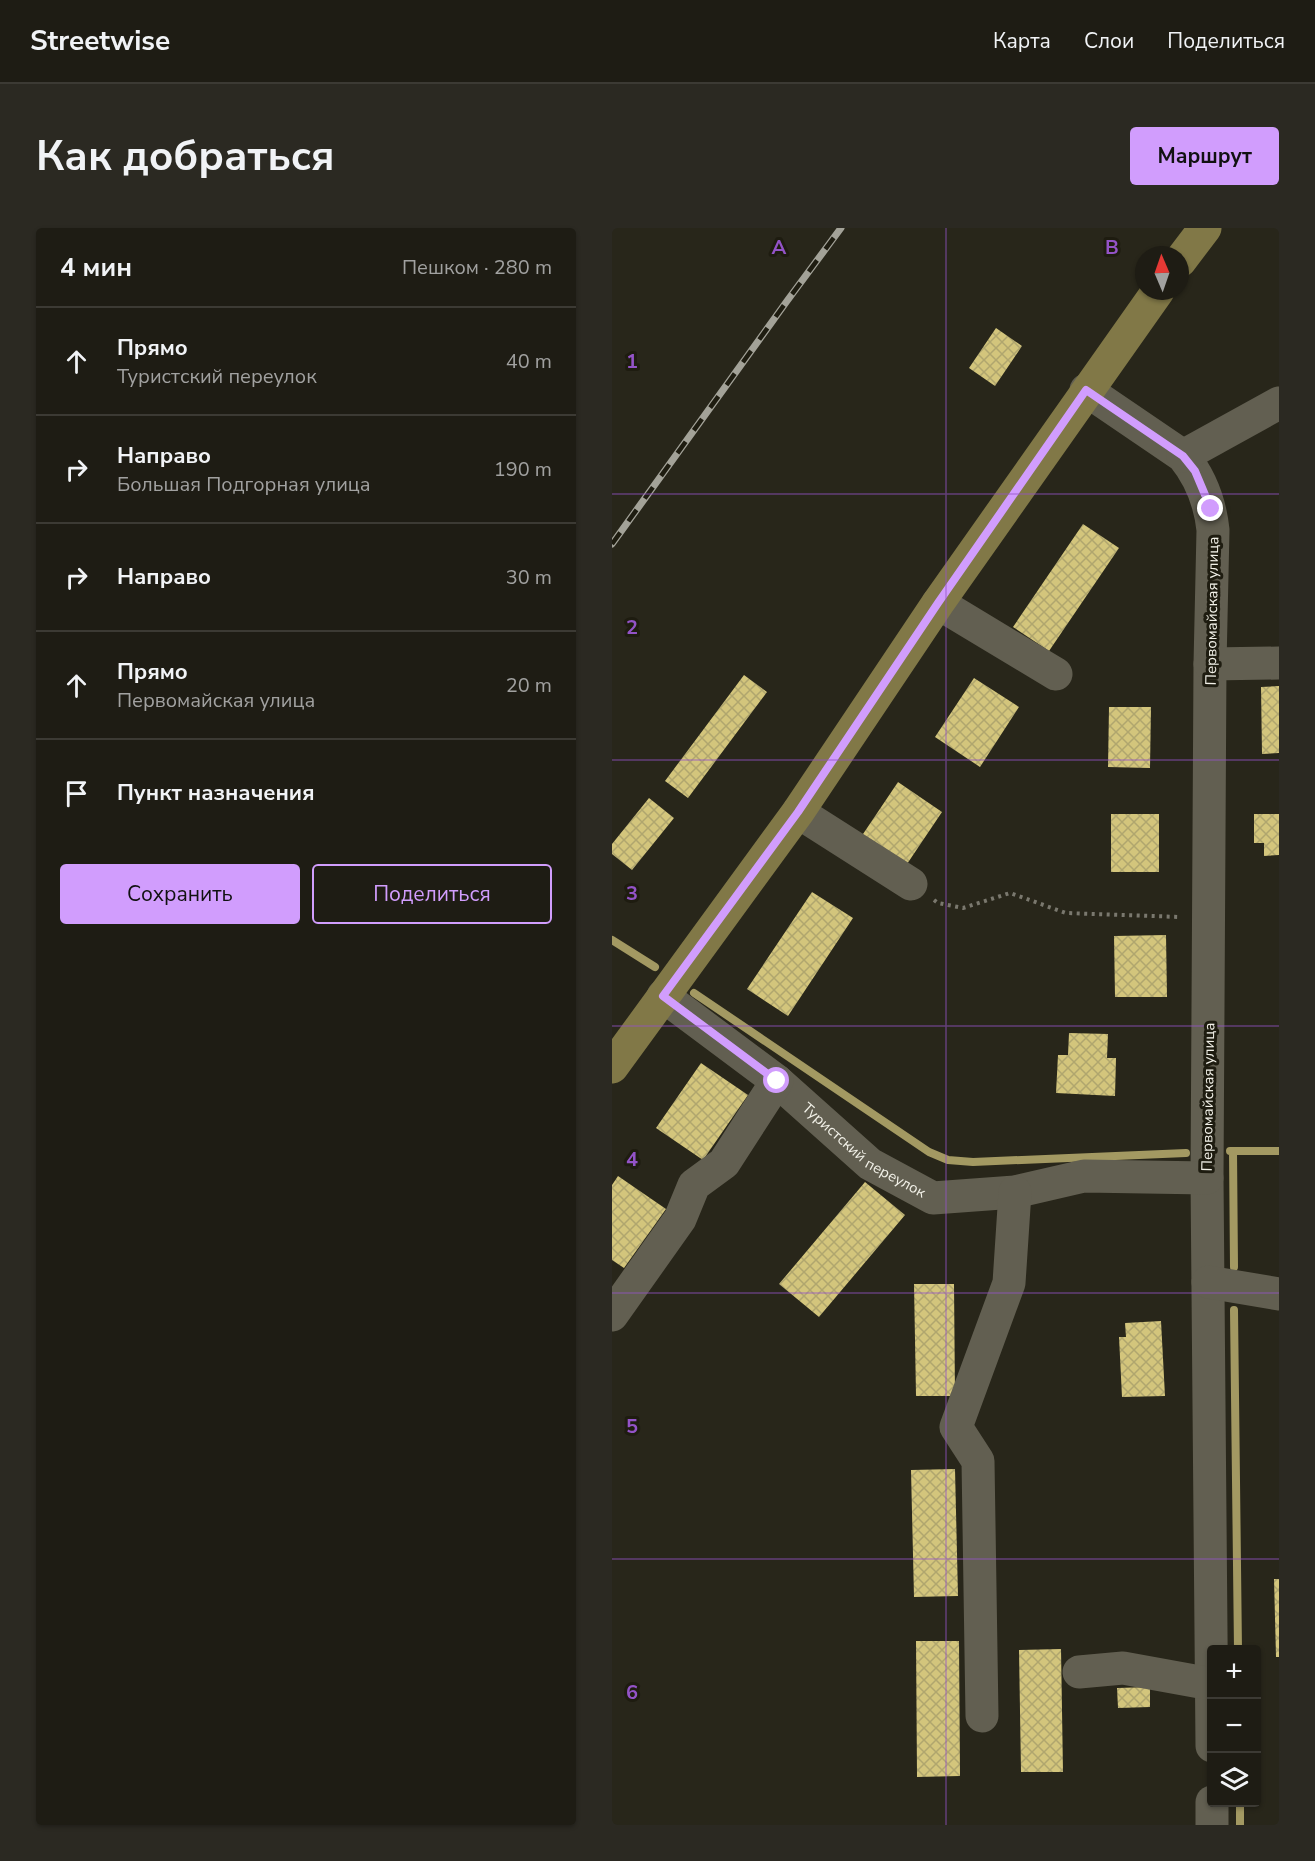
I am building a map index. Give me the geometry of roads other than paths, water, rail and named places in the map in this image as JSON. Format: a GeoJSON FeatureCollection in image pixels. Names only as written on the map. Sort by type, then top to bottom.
{"type":"FeatureCollection","features":[{"type":"Feature","properties":{"kind":"main road"},"geometry":{"type":"LineString","coordinates":[[1189,249],[1205,228]]}},
{"type":"Feature","properties":{"kind":"main road"},"geometry":{"type":"LineString","coordinates":[[612,1067],[798,812],[938,603],[1151,300]]}},
{"type":"Feature","properties":{"kind":"street"},"geometry":{"type":"LineString","coordinates":[[1086,390],[1183,456],[1279,404]]}},
{"type":"Feature","properties":{"kind":"street","name":"Первомайская улица"},"geometry":{"type":"LineString","coordinates":[[1183,456],[1195,471],[1211,509],[1214,530],[1210,664],[1207,1178],[1211,1645]]}},
{"type":"Feature","properties":{"kind":"street"},"geometry":{"type":"LineString","coordinates":[[938,603],[1056,674]]}},
{"type":"Feature","properties":{"kind":"street"},"geometry":{"type":"LineString","coordinates":[[1210,664],[1279,663]]}},
{"type":"Feature","properties":{"kind":"street"},"geometry":{"type":"LineString","coordinates":[[798,812],[911,884]]}},
{"type":"Feature","properties":{"kind":"street","name":"Туристский переулок"},"geometry":{"type":"LineString","coordinates":[[663,996],[777,1081],[870,1164],[933,1198],[1015,1192],[1084,1176],[1207,1178]]}},
{"type":"Feature","properties":{"kind":"street"},"geometry":{"type":"LineString","coordinates":[[615,1303],[680,1220],[694,1185],[724,1163],[777,1081]]}},
{"type":"Feature","properties":{"kind":"street"},"geometry":{"type":"LineString","coordinates":[[982,1716],[978,1461],[956,1427],[1009,1283],[1015,1192]]}},
{"type":"Feature","properties":{"kind":"street"},"geometry":{"type":"LineString","coordinates":[[1208,1282],[1279,1294]]}},
{"type":"Feature","properties":{"kind":"street"},"geometry":{"type":"LineString","coordinates":[[1079,1672],[1123,1668],[1207,1683]]}},
{"type":"Feature","properties":{"kind":"street"},"geometry":{"type":"LineString","coordinates":[[1212,1807],[1212,1825]]}},
{"type":"Feature","properties":{"kind":"waterway"},"geometry":{"type":"LineString","coordinates":[[612,940],[655,967]]}},
{"type":"Feature","properties":{"kind":"waterway"},"geometry":{"type":"LineString","coordinates":[[694,993],[929,1152],[948,1160],[973,1162],[1186,1153]]}},
{"type":"Feature","properties":{"kind":"waterway"},"geometry":{"type":"LineString","coordinates":[[1230,1151],[1279,1151]]}},
{"type":"Feature","properties":{"kind":"waterway"},"geometry":{"type":"LineString","coordinates":[[1233,1151],[1234,1267]]}},
{"type":"Feature","properties":{"kind":"waterway"},"geometry":{"type":"LineString","coordinates":[[1234,1310],[1238,1645]]}},
{"type":"Feature","properties":{"kind":"waterway"},"geometry":{"type":"LineString","coordinates":[[1240,1807],[1240,1825]]}},
{"type":"Feature","properties":{"kind":"railway"},"geometry":{"type":"LineString","coordinates":[[612,544],[841,228]]}}]}
